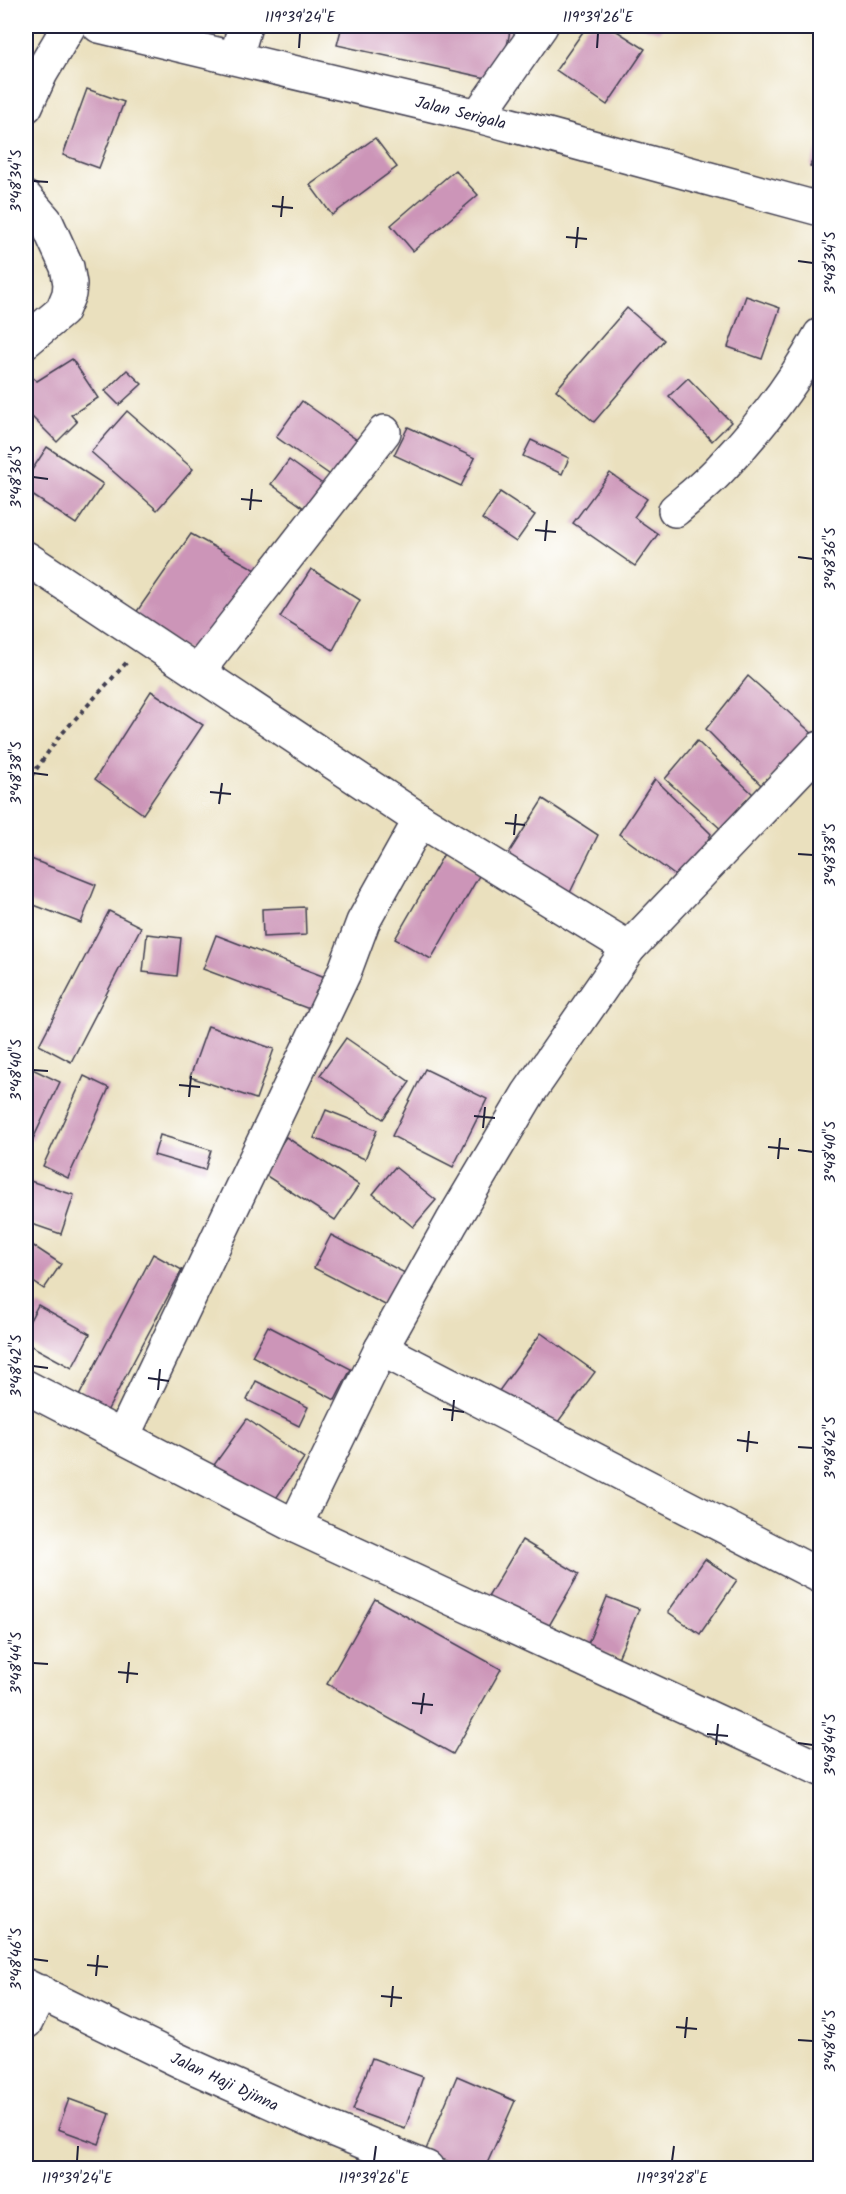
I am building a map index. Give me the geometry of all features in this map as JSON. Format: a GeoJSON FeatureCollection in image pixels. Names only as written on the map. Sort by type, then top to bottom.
{"type":"FeatureCollection","features":[{"type":"Feature","properties":{"kind":"street"},"geometry":{"type":"LineString","coordinates":[[26,106],[41,73],[69,26]]}},
{"type":"Feature","properties":{"kind":"street","name":"Jalan Serigala"},"geometry":{"type":"LineString","coordinates":[[99,26],[478,116],[820,209]]}},
{"type":"Feature","properties":{"kind":"street"},"geometry":{"type":"LineString","coordinates":[[236,57],[245,26]]}},
{"type":"Feature","properties":{"kind":"street"},"geometry":{"type":"LineString","coordinates":[[478,116],[541,26]]}},
{"type":"Feature","properties":{"kind":"street"},"geometry":{"type":"LineString","coordinates":[[26,198],[46,221],[68,267],[70,284],[69,294],[62,311],[26,341]]}},
{"type":"Feature","properties":{"kind":"street"},"geometry":{"type":"LineString","coordinates":[[675,510],[723,467],[780,399],[804,365],[820,335]]}},
{"type":"Feature","properties":{"kind":"street"},"geometry":{"type":"LineString","coordinates":[[198,671],[384,432]]}},
{"type":"Feature","properties":{"kind":"street"},"geometry":{"type":"LineString","coordinates":[[26,558],[420,820],[629,948]]}},
{"type":"Feature","properties":{"kind":"street"},"geometry":{"type":"LineString","coordinates":[[295,1526],[381,1349],[452,1222],[528,1094],[629,948],[820,748]]}},
{"type":"Feature","properties":{"kind":"street"},"geometry":{"type":"LineString","coordinates":[[123,1436],[339,982],[363,922],[420,820]]}},
{"type":"Feature","properties":{"kind":"street"},"geometry":{"type":"LineString","coordinates":[[381,1349],[820,1576]]}},
{"type":"Feature","properties":{"kind":"street"},"geometry":{"type":"LineString","coordinates":[[26,1387],[295,1526],[820,1769]]}},
{"type":"Feature","properties":{"kind":"street"},"geometry":{"type":"LineString","coordinates":[[26,2022],[33,1989]]}},
{"type":"Feature","properties":{"kind":"street","name":"Jalan Haji Djinna"},"geometry":{"type":"LineString","coordinates":[[33,1989],[191,2066],[427,2169]]}},
{"type":"Feature","properties":{"kind":"path"},"geometry":{"type":"LineString","coordinates":[[26,784],[58,738],[148,640]]}},
{"type":"Feature","properties":{"kind":"building"},"geometry":{"type":"Polygon","coordinates":[[[342,26],[511,26],[500,81],[337,45],[342,26]]]}},
{"type":"Feature","properties":{"kind":"building"},"geometry":{"type":"Polygon","coordinates":[[[587,26],[609,26],[645,49],[607,105],[556,70],[587,26]]]}},
{"type":"Feature","properties":{"kind":"building"},"geometry":{"type":"Polygon","coordinates":[[[637,26],[663,26],[659,32],[637,26]]]}},
{"type":"Feature","properties":{"kind":"building"},"geometry":{"type":"Polygon","coordinates":[[[87,89],[124,102],[99,168],[63,155],[87,89]]]}},
{"type":"Feature","properties":{"kind":"building"},"geometry":{"type":"Polygon","coordinates":[[[375,138],[397,167],[332,215],[310,185],[375,138]]]}},
{"type":"Feature","properties":{"kind":"building"},"geometry":{"type":"Polygon","coordinates":[[[820,143],[820,171],[810,166],[820,143]]]}},
{"type":"Feature","properties":{"kind":"building"},"geometry":{"type":"Polygon","coordinates":[[[455,170],[478,195],[413,251],[391,225],[455,170]]]}},
{"type":"Feature","properties":{"kind":"building"},"geometry":{"type":"Polygon","coordinates":[[[746,296],[780,308],[762,359],[728,347],[746,296]]]}},
{"type":"Feature","properties":{"kind":"building"},"geometry":{"type":"Polygon","coordinates":[[[627,308],[664,340],[594,422],[556,390],[627,308]]]}},
{"type":"Feature","properties":{"kind":"building"},"geometry":{"type":"Polygon","coordinates":[[[72,359],[98,398],[71,415],[77,422],[57,442],[26,411],[26,385],[33,378],[37,381],[72,359]]]}},
{"type":"Feature","properties":{"kind":"building"},"geometry":{"type":"Polygon","coordinates":[[[127,370],[142,384],[119,405],[105,391],[127,370]]]}},
{"type":"Feature","properties":{"kind":"building"},"geometry":{"type":"Polygon","coordinates":[[[688,378],[731,422],[712,441],[669,396],[688,378]]]}},
{"type":"Feature","properties":{"kind":"building"},"geometry":{"type":"Polygon","coordinates":[[[302,401],[364,445],[339,481],[276,437],[302,401]]]}},
{"type":"Feature","properties":{"kind":"building"},"geometry":{"type":"Polygon","coordinates":[[[127,411],[193,469],[157,510],[91,452],[127,411]]]}},
{"type":"Feature","properties":{"kind":"building"},"geometry":{"type":"Polygon","coordinates":[[[408,427],[475,458],[461,486],[394,455],[408,427]]]}},
{"type":"Feature","properties":{"kind":"building"},"geometry":{"type":"Polygon","coordinates":[[[531,440],[569,458],[562,474],[523,456],[531,440]]]}},
{"type":"Feature","properties":{"kind":"building"},"geometry":{"type":"Polygon","coordinates":[[[47,447],[103,484],[76,524],[26,491],[26,479],[47,447]]]}},
{"type":"Feature","properties":{"kind":"building"},"geometry":{"type":"Polygon","coordinates":[[[289,460],[328,488],[311,513],[271,484],[289,460]]]}},
{"type":"Feature","properties":{"kind":"building"},"geometry":{"type":"Polygon","coordinates":[[[610,473],[647,499],[634,517],[658,534],[635,566],[573,523],[610,473]]]}},
{"type":"Feature","properties":{"kind":"building"},"geometry":{"type":"Polygon","coordinates":[[[500,492],[535,515],[516,542],[482,519],[500,492]]]}},
{"type":"Feature","properties":{"kind":"building"},"geometry":{"type":"Polygon","coordinates":[[[191,534],[258,571],[201,658],[133,617],[191,534]]]}},
{"type":"Feature","properties":{"kind":"building"},"geometry":{"type":"Polygon","coordinates":[[[311,569],[360,600],[333,650],[280,617],[311,569]]]}},
{"type":"Feature","properties":{"kind":"building"},"geometry":{"type":"Polygon","coordinates":[[[748,676],[814,735],[762,786],[706,729],[748,676]]]}},
{"type":"Feature","properties":{"kind":"building"},"geometry":{"type":"Polygon","coordinates":[[[151,691],[203,725],[143,814],[95,779],[151,691]]]}},
{"type":"Feature","properties":{"kind":"building"},"geometry":{"type":"Polygon","coordinates":[[[697,741],[755,796],[723,831],[665,779],[697,741]]]}},
{"type":"Feature","properties":{"kind":"building"},"geometry":{"type":"Polygon","coordinates":[[[655,779],[711,834],[684,882],[619,834],[655,779]]]}},
{"type":"Feature","properties":{"kind":"building"},"geometry":{"type":"Polygon","coordinates":[[[543,799],[598,835],[564,905],[503,862],[543,799]]]}},
{"type":"Feature","properties":{"kind":"building"},"geometry":{"type":"Polygon","coordinates":[[[444,854],[480,874],[431,959],[395,939],[444,854]]]}},
{"type":"Feature","properties":{"kind":"building"},"geometry":{"type":"Polygon","coordinates":[[[26,857],[96,885],[81,923],[26,902],[26,857]]]}},
{"type":"Feature","properties":{"kind":"building"},"geometry":{"type":"Polygon","coordinates":[[[305,907],[306,935],[263,937],[262,909],[305,907]]]}},
{"type":"Feature","properties":{"kind":"building"},"geometry":{"type":"Polygon","coordinates":[[[109,911],[141,927],[71,1062],[39,1045],[109,911]]]}},
{"type":"Feature","properties":{"kind":"building"},"geometry":{"type":"Polygon","coordinates":[[[147,934],[181,938],[177,976],[143,972],[147,934]]]}},
{"type":"Feature","properties":{"kind":"building"},"geometry":{"type":"Polygon","coordinates":[[[216,935],[325,977],[312,1010],[203,969],[216,935]]]}},
{"type":"Feature","properties":{"kind":"building"},"geometry":{"type":"Polygon","coordinates":[[[208,1026],[274,1049],[256,1099],[190,1077],[208,1026]]]}},
{"type":"Feature","properties":{"kind":"building"},"geometry":{"type":"Polygon","coordinates":[[[346,1038],[410,1082],[383,1119],[320,1075],[346,1038]]]}},
{"type":"Feature","properties":{"kind":"building"},"geometry":{"type":"Polygon","coordinates":[[[26,1066],[60,1082],[32,1141],[26,1138],[26,1066]]]}},
{"type":"Feature","properties":{"kind":"building"},"geometry":{"type":"Polygon","coordinates":[[[425,1069],[487,1099],[453,1167],[392,1136],[425,1069]]]}},
{"type":"Feature","properties":{"kind":"building"},"geometry":{"type":"Polygon","coordinates":[[[84,1076],[109,1088],[68,1178],[43,1166],[84,1076]]]}},
{"type":"Feature","properties":{"kind":"building"},"geometry":{"type":"Polygon","coordinates":[[[326,1110],[377,1130],[365,1159],[314,1138],[326,1110]]]}},
{"type":"Feature","properties":{"kind":"building"},"geometry":{"type":"Polygon","coordinates":[[[160,1135],[211,1150],[205,1170],[154,1155],[160,1135]]]}},
{"type":"Feature","properties":{"kind":"building"},"geometry":{"type":"Polygon","coordinates":[[[286,1137],[359,1185],[335,1220],[262,1173],[286,1137]]]}},
{"type":"Feature","properties":{"kind":"building"},"geometry":{"type":"Polygon","coordinates":[[[395,1167],[436,1200],[413,1227],[373,1194],[395,1167]]]}},
{"type":"Feature","properties":{"kind":"building"},"geometry":{"type":"Polygon","coordinates":[[[27,1180],[74,1195],[61,1234],[26,1222],[27,1180]]]}},
{"type":"Feature","properties":{"kind":"building"},"geometry":{"type":"Polygon","coordinates":[[[331,1235],[405,1273],[387,1306],[314,1268],[331,1235]]]}},
{"type":"Feature","properties":{"kind":"building"},"geometry":{"type":"Polygon","coordinates":[[[26,1241],[61,1264],[44,1289],[26,1277],[26,1241]]]}},
{"type":"Feature","properties":{"kind":"building"},"geometry":{"type":"Polygon","coordinates":[[[153,1254],[182,1270],[105,1415],[77,1400],[153,1254]]]}},
{"type":"Feature","properties":{"kind":"building"},"geometry":{"type":"Polygon","coordinates":[[[38,1305],[90,1334],[72,1368],[26,1343],[26,1328],[38,1305]]]}},
{"type":"Feature","properties":{"kind":"building"},"geometry":{"type":"Polygon","coordinates":[[[268,1326],[351,1369],[335,1400],[252,1356],[268,1326]]]}},
{"type":"Feature","properties":{"kind":"building"},"geometry":{"type":"Polygon","coordinates":[[[541,1333],[595,1372],[549,1434],[496,1395],[541,1333]]]}},
{"type":"Feature","properties":{"kind":"building"},"geometry":{"type":"Polygon","coordinates":[[[256,1381],[308,1407],[299,1426],[247,1400],[256,1381]]]}},
{"type":"Feature","properties":{"kind":"building"},"geometry":{"type":"Polygon","coordinates":[[[247,1419],[304,1458],[272,1504],[214,1465],[247,1419]]]}},
{"type":"Feature","properties":{"kind":"building"},"geometry":{"type":"Polygon","coordinates":[[[522,1540],[579,1574],[546,1631],[488,1597],[522,1540]]]}},
{"type":"Feature","properties":{"kind":"building"},"geometry":{"type":"Polygon","coordinates":[[[705,1559],[737,1580],[700,1634],[668,1612],[705,1559]]]}},
{"type":"Feature","properties":{"kind":"building"},"geometry":{"type":"Polygon","coordinates":[[[607,1597],[639,1609],[618,1658],[587,1646],[607,1597]]]}},
{"type":"Feature","properties":{"kind":"building"},"geometry":{"type":"Polygon","coordinates":[[[375,1599],[501,1669],[453,1754],[327,1684],[375,1599]]]}},
{"type":"Feature","properties":{"kind":"building"},"geometry":{"type":"Polygon","coordinates":[[[372,2058],[423,2077],[405,2129],[353,2110],[372,2058]]]}},
{"type":"Feature","properties":{"kind":"building"},"geometry":{"type":"Polygon","coordinates":[[[457,2076],[515,2101],[485,2168],[464,2168],[425,2152],[457,2076]]]}},
{"type":"Feature","properties":{"kind":"building"},"geometry":{"type":"Polygon","coordinates":[[[69,2099],[110,2114],[99,2144],[58,2129],[69,2099]]]}}]}
